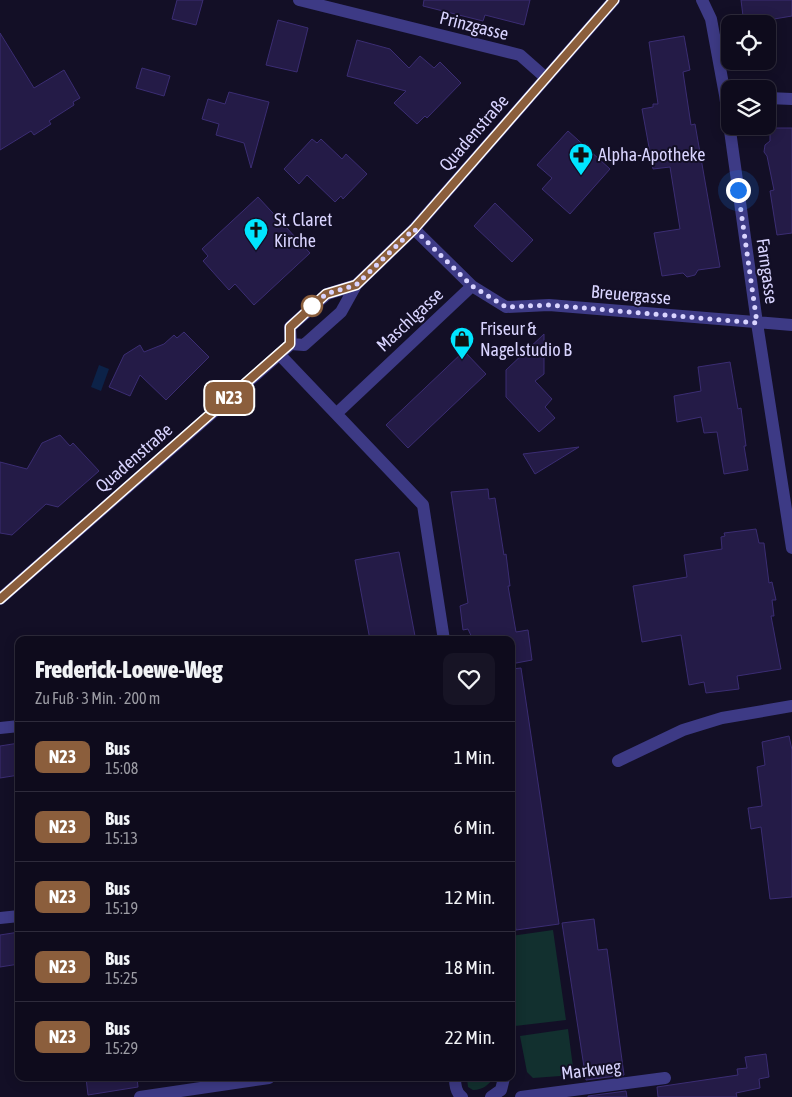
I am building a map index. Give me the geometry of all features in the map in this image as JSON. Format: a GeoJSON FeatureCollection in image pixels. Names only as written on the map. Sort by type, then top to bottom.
{"type":"FeatureCollection","features":[{"type":"Feature","properties":{"kind":"street","name":"Prinzgasse"},"geometry":{"type":"LineString","coordinates":[[299,0],[520,55],[546,78]]}},
{"type":"Feature","properties":{"kind":"street","name":"Quadenstraße"},"geometry":{"type":"LineString","coordinates":[[0,599],[290,344],[304,345],[341,312],[356,285],[414,229],[614,0]]}},
{"type":"Feature","properties":{"kind":"street","name":"Farngasse"},"geometry":{"type":"LineString","coordinates":[[702,0],[711,19],[724,80]]}},
{"type":"Feature","properties":{"kind":"street"},"geometry":{"type":"LineString","coordinates":[[776,98],[792,99]]}},
{"type":"Feature","properties":{"kind":"street","name":"Farngasse"},"geometry":{"type":"LineString","coordinates":[[732,135],[757,323],[792,548]]}},
{"type":"Feature","properties":{"kind":"street","name":"Maschlgasse"},"geometry":{"type":"LineString","coordinates":[[336,414],[472,286],[414,229]]}},
{"type":"Feature","properties":{"kind":"street","name":"Quadenstraße"},"geometry":{"type":"LineString","coordinates":[[290,344],[290,327],[311,307],[326,294],[356,285]]}},
{"type":"Feature","properties":{"kind":"street","name":"Breuergasse"},"geometry":{"type":"LineString","coordinates":[[472,286],[506,307],[549,305],[792,326]]}},
{"type":"Feature","properties":{"kind":"street"},"geometry":{"type":"LineString","coordinates":[[279,354],[423,505],[443,636]]}},
{"type":"Feature","properties":{"kind":"street"},"geometry":{"type":"LineString","coordinates":[[618,761],[683,730],[722,718],[792,706]]}},
{"type":"Feature","properties":{"kind":"street"},"geometry":{"type":"LineString","coordinates":[[0,728],[15,726]]}},
{"type":"Feature","properties":{"kind":"street"},"geometry":{"type":"LineString","coordinates":[[0,918],[15,916]]}},
{"type":"Feature","properties":{"kind":"street","name":"Markweg"},"geometry":{"type":"LineString","coordinates":[[521,1097],[665,1078]]}},
{"type":"Feature","properties":{"kind":"street"},"geometry":{"type":"LineString","coordinates":[[140,1097],[249,1081]]}},
{"type":"Feature","properties":{"kind":"street"},"geometry":{"type":"LineString","coordinates":[[455,1081],[459,1095],[462,1097]]}},
{"type":"Feature","properties":{"kind":"street"},"geometry":{"type":"LineString","coordinates":[[498,1088],[516,1097]]}},
{"type":"Feature","properties":{"kind":"green space"},"geometry":{"type":"Polygon","coordinates":[[[553,930],[566,1020],[515,1026],[515,935],[553,930]]]}},
{"type":"Feature","properties":{"kind":"green space"},"geometry":{"type":"Polygon","coordinates":[[[568,1029],[574,1075],[533,1078],[527,1072],[520,1036],[568,1029]]]}},
{"type":"Feature","properties":{"kind":"green space"},"geometry":{"type":"Polygon","coordinates":[[[467,1081],[492,1081],[480,1089],[473,1090],[468,1087],[467,1081]]]}},
{"type":"Feature","properties":{"kind":"water"},"geometry":{"type":"Polygon","coordinates":[[[99,365],[109,369],[101,391],[91,387],[99,365]]]}},
{"type":"Feature","properties":{"kind":"building"},"geometry":{"type":"Polygon","coordinates":[[[177,0],[203,0],[196,25],[172,19],[177,0]]]}},
{"type":"Feature","properties":{"kind":"building"},"geometry":{"type":"Polygon","coordinates":[[[424,0],[530,0],[524,25],[485,15],[483,21],[423,6],[424,0]]]}},
{"type":"Feature","properties":{"kind":"building"},"geometry":{"type":"Polygon","coordinates":[[[741,0],[792,0],[792,16],[776,19],[776,15],[743,15],[741,0]]]}},
{"type":"Feature","properties":{"kind":"building"},"geometry":{"type":"Polygon","coordinates":[[[278,20],[308,28],[297,72],[266,65],[278,20]]]}},
{"type":"Feature","properties":{"kind":"building"},"geometry":{"type":"Polygon","coordinates":[[[0,33],[34,88],[64,70],[80,98],[73,102],[74,105],[49,121],[51,124],[34,135],[31,131],[0,150],[0,33]]]}},
{"type":"Feature","properties":{"kind":"building"},"geometry":{"type":"Polygon","coordinates":[[[684,36],[690,70],[683,72],[691,125],[695,124],[720,267],[698,270],[695,275],[687,277],[683,273],[662,276],[654,233],[680,229],[670,167],[653,169],[642,109],[658,104],[649,42],[684,36]]]}},
{"type":"Feature","properties":{"kind":"building"},"geometry":{"type":"Polygon","coordinates":[[[357,40],[390,49],[409,68],[420,56],[434,68],[440,62],[461,83],[427,118],[425,116],[417,124],[394,103],[406,91],[347,76],[357,40]]]}},
{"type":"Feature","properties":{"kind":"building"},"geometry":{"type":"Polygon","coordinates":[[[142,68],[170,76],[164,96],[136,88],[142,68]]]}},
{"type":"Feature","properties":{"kind":"building"},"geometry":{"type":"Polygon","coordinates":[[[229,92],[269,102],[251,168],[244,143],[216,135],[219,124],[202,119],[208,99],[225,104],[229,92]]]}},
{"type":"Feature","properties":{"kind":"building"},"geometry":{"type":"Polygon","coordinates":[[[776,128],[792,128],[792,233],[777,235],[770,191],[774,190],[767,156],[764,152],[765,145],[770,141],[770,135],[776,135],[776,128]]]}},
{"type":"Feature","properties":{"kind":"building"},"geometry":{"type":"Polygon","coordinates":[[[568,131],[610,169],[570,214],[542,189],[552,178],[537,165],[568,131]]]}},
{"type":"Feature","properties":{"kind":"building"},"geometry":{"type":"Polygon","coordinates":[[[312,139],[317,143],[321,139],[342,159],[346,154],[367,174],[343,199],[341,196],[335,202],[307,175],[299,184],[284,169],[312,139]]]}},
{"type":"Feature","properties":{"kind":"building","name":"St. Claret Kirche"},"geometry":{"type":"Polygon","coordinates":[[[258,197],[310,253],[254,305],[235,284],[229,290],[203,261],[208,256],[202,249],[258,197]]]}},
{"type":"Feature","properties":{"kind":"building"},"geometry":{"type":"Polygon","coordinates":[[[495,203],[533,240],[512,262],[474,226],[495,203]]]}},
{"type":"Feature","properties":{"kind":"building"},"geometry":{"type":"Polygon","coordinates":[[[184,332],[209,357],[166,400],[140,375],[130,396],[109,387],[124,355],[140,345],[144,352],[164,344],[174,335],[177,338],[184,332]]]}},
{"type":"Feature","properties":{"kind":"building"},"geometry":{"type":"Polygon","coordinates":[[[544,334],[544,374],[535,381],[552,399],[545,407],[555,418],[539,432],[506,397],[506,370],[544,334]]]}},
{"type":"Feature","properties":{"kind":"building"},"geometry":{"type":"Polygon","coordinates":[[[464,351],[486,374],[408,448],[386,425],[464,351]]]}},
{"type":"Feature","properties":{"kind":"building"},"geometry":{"type":"Polygon","coordinates":[[[730,362],[738,409],[741,408],[748,470],[724,474],[717,432],[704,433],[701,417],[677,422],[674,396],[701,391],[698,367],[730,362]]]}},
{"type":"Feature","properties":{"kind":"building"},"geometry":{"type":"Polygon","coordinates":[[[60,435],[70,446],[73,443],[99,471],[58,507],[46,504],[12,535],[0,533],[0,462],[27,469],[42,443],[60,435]]]}},
{"type":"Feature","properties":{"kind":"building"},"geometry":{"type":"Polygon","coordinates":[[[579,447],[535,474],[523,454],[579,447]]]}},
{"type":"Feature","properties":{"kind":"building"},"geometry":{"type":"Polygon","coordinates":[[[488,489],[489,499],[495,498],[504,555],[506,554],[510,586],[508,586],[516,632],[528,630],[532,660],[515,663],[515,636],[471,636],[468,629],[463,630],[460,606],[468,603],[451,492],[488,489]]]}},
{"type":"Feature","properties":{"kind":"building"},"geometry":{"type":"Polygon","coordinates":[[[756,529],[759,543],[764,543],[769,583],[772,582],[776,600],[772,600],[774,616],[771,616],[781,669],[737,676],[739,689],[706,693],[704,682],[689,685],[681,635],[642,642],[633,586],[687,577],[684,555],[722,549],[721,537],[725,536],[724,533],[756,529]]]}},
{"type":"Feature","properties":{"kind":"building"},"geometry":{"type":"Polygon","coordinates":[[[399,552],[415,636],[369,636],[355,560],[399,552]]]}},
{"type":"Feature","properties":{"kind":"building"},"geometry":{"type":"Polygon","coordinates":[[[521,668],[559,924],[516,930],[515,924],[515,669],[521,668]]]}},
{"type":"Feature","properties":{"kind":"building"},"geometry":{"type":"Polygon","coordinates":[[[789,736],[792,750],[792,897],[770,899],[761,827],[751,829],[748,808],[762,806],[757,767],[765,765],[762,742],[789,736]]]}},
{"type":"Feature","properties":{"kind":"building"},"geometry":{"type":"Polygon","coordinates":[[[15,744],[15,776],[0,778],[0,746],[15,744]]]}},
{"type":"Feature","properties":{"kind":"building"},"geometry":{"type":"Polygon","coordinates":[[[594,919],[598,950],[607,949],[624,1075],[586,1080],[562,923],[594,919]]]}},
{"type":"Feature","properties":{"kind":"building"},"geometry":{"type":"Polygon","coordinates":[[[15,933],[15,965],[0,967],[0,935],[15,933]]]}},
{"type":"Feature","properties":{"kind":"building"},"geometry":{"type":"Polygon","coordinates":[[[766,1054],[769,1077],[759,1079],[760,1088],[736,1093],[737,1097],[658,1097],[657,1087],[738,1075],[737,1069],[747,1068],[745,1057],[766,1054]]]}},
{"type":"Feature","properties":{"kind":"building"},"geometry":{"type":"Polygon","coordinates":[[[86,1081],[137,1081],[138,1087],[88,1095],[86,1081]]]}},
{"type":"Feature","properties":{"kind":"building"},"geometry":{"type":"Polygon","coordinates":[[[626,1091],[627,1097],[588,1097],[588,1096],[626,1091]]]}},
{"type":"Feature","properties":{"kind":"bus line","name":"N23"},"geometry":{"type":"LineString","coordinates":[[0,599],[290,344],[290,327],[311,307],[326,294],[356,285],[414,229],[614,0]]}},
{"type":"Feature","properties":{"kind":"place","name":"Alpha-Apotheke"},"geometry":{"type":"Point","coordinates":[581,176]}},
{"type":"Feature","properties":{"kind":"place","name":"St. Claret Kirche"},"geometry":{"type":"Point","coordinates":[256,251]}},
{"type":"Feature","properties":{"kind":"place","name":"Friseur & Nagelstudio B"},"geometry":{"type":"Point","coordinates":[462,360]}},
{"type":"Feature","properties":{"kind":"route"},"geometry":{"type":"LineString","coordinates":[[312,306],[326,294],[356,285],[414,229],[472,286],[506,307],[549,305],[757,323],[738,190]]}}]}
